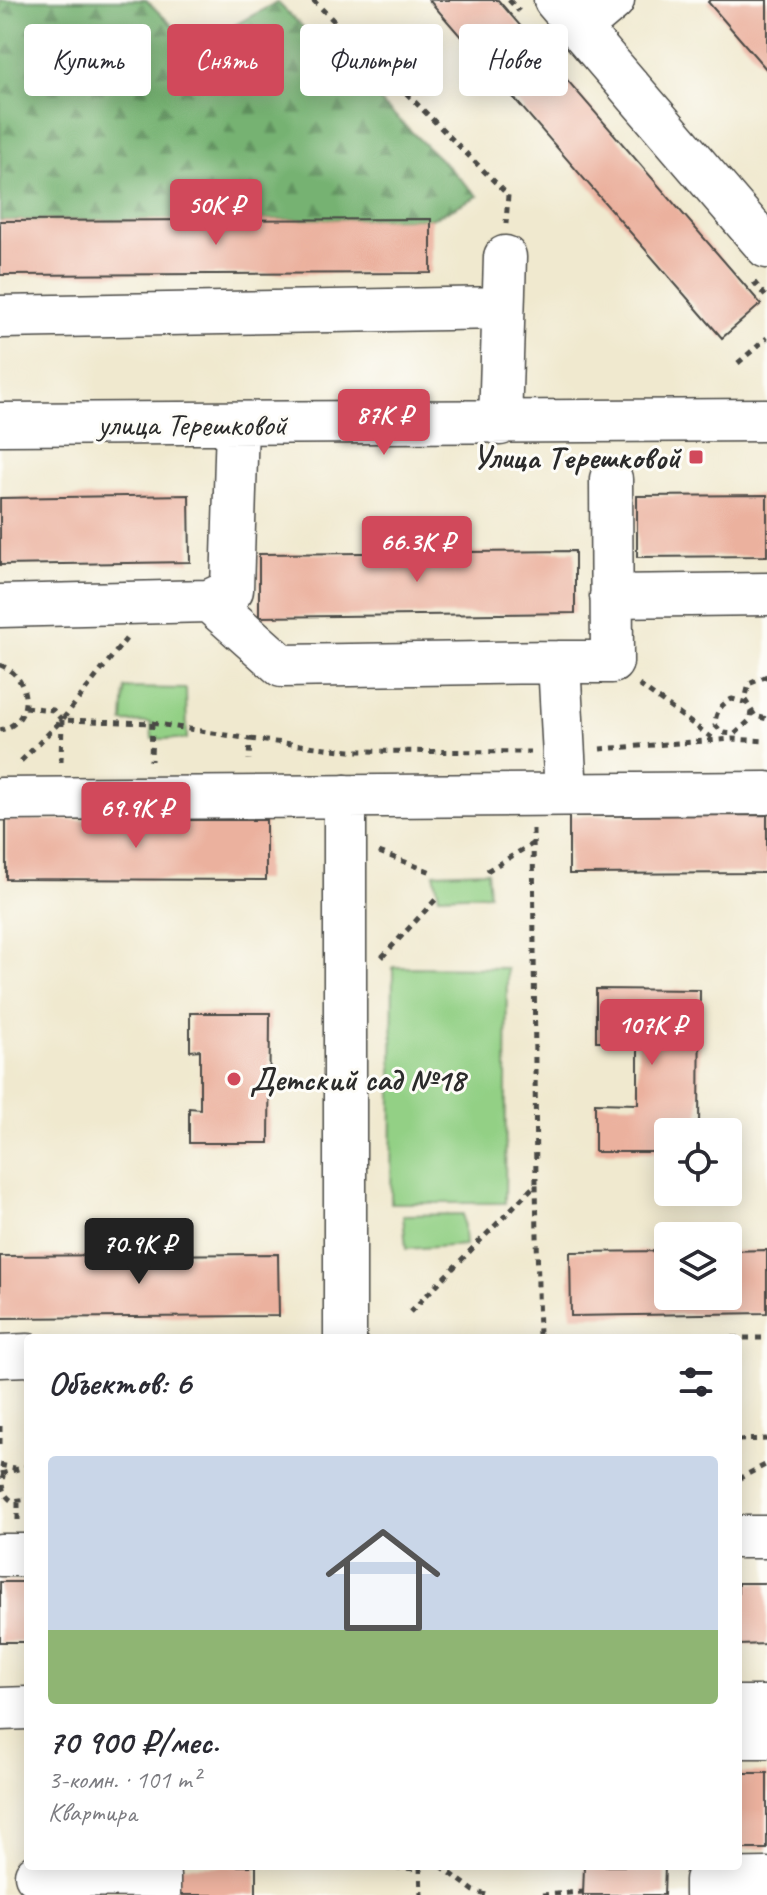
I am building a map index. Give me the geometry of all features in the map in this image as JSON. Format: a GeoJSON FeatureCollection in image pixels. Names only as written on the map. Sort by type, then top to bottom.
{"type":"FeatureCollection","features":[{"type":"Feature","properties":{"kind":"street"},"geometry":{"type":"LineString","coordinates":[[613,0],[567,14],[767,247]]}},
{"type":"Feature","properties":{"kind":"street"},"geometry":{"type":"LineString","coordinates":[[500,424],[505,257]]}},
{"type":"Feature","properties":{"kind":"street"},"geometry":{"type":"LineString","coordinates":[[0,317],[503,308]]}},
{"type":"Feature","properties":{"kind":"street","name":"улица Терешковой"},"geometry":{"type":"LineString","coordinates":[[0,424],[500,424],[767,420]]}},
{"type":"Feature","properties":{"kind":"street"},"geometry":{"type":"LineString","coordinates":[[0,606],[209,601],[232,590],[237,424]]}},
{"type":"Feature","properties":{"kind":"street"},"geometry":{"type":"LineString","coordinates":[[209,601],[282,666],[612,662],[611,479]]}},
{"type":"Feature","properties":{"kind":"street"},"geometry":{"type":"LineString","coordinates":[[611,596],[767,594]]}},
{"type":"Feature","properties":{"kind":"street"},"geometry":{"type":"LineString","coordinates":[[549,794],[559,662]]}},
{"type":"Feature","properties":{"kind":"street"},"geometry":{"type":"LineString","coordinates":[[5,786],[60,799],[767,793]]}},
{"type":"Feature","properties":{"kind":"street"},"geometry":{"type":"LineString","coordinates":[[345,796],[345,1334]]}},
{"type":"Feature","properties":{"kind":"street"},"geometry":{"type":"LineString","coordinates":[[0,1356],[24,1355]]}},
{"type":"Feature","properties":{"kind":"street"},"geometry":{"type":"LineString","coordinates":[[742,1537],[767,1537]]}},
{"type":"Feature","properties":{"kind":"street"},"geometry":{"type":"LineString","coordinates":[[0,1555],[24,1555]]}},
{"type":"Feature","properties":{"kind":"street"},"geometry":{"type":"LineString","coordinates":[[742,1707],[767,1707]]}},
{"type":"Feature","properties":{"kind":"street"},"geometry":{"type":"LineString","coordinates":[[0,1709],[24,1708]]}},
{"type":"Feature","properties":{"kind":"street"},"geometry":{"type":"LineString","coordinates":[[742,1737],[767,1737]]}},
{"type":"Feature","properties":{"kind":"street"},"geometry":{"type":"LineString","coordinates":[[0,1738],[24,1738]]}},
{"type":"Feature","properties":{"kind":"street"},"geometry":{"type":"LineString","coordinates":[[36,1875],[159,1876],[159,1895]]}},
{"type":"Feature","properties":{"kind":"street"},"geometry":{"type":"LineString","coordinates":[[706,1895],[706,1880],[767,1879]]}},
{"type":"Feature","properties":{"kind":"path"},"geometry":{"type":"LineString","coordinates":[[313,0],[508,195],[505,257]]}},
{"type":"Feature","properties":{"kind":"path"},"geometry":{"type":"LineString","coordinates":[[738,363],[767,338]]}},
{"type":"Feature","properties":{"kind":"path"},"geometry":{"type":"LineString","coordinates":[[5,786],[155,603]]}},
{"type":"Feature","properties":{"kind":"path"},"geometry":{"type":"LineString","coordinates":[[0,665],[21,678],[26,692],[25,707],[18,720],[0,730]]}},
{"type":"Feature","properties":{"kind":"path"},"geometry":{"type":"LineString","coordinates":[[747,703],[732,699],[725,702],[715,717],[719,730],[734,737],[749,721],[749,684],[767,676]]}},
{"type":"Feature","properties":{"kind":"path"},"geometry":{"type":"LineString","coordinates":[[631,680],[716,741]]}},
{"type":"Feature","properties":{"kind":"path"},"geometry":{"type":"LineString","coordinates":[[25,707],[53,710],[62,720],[60,799]]}},
{"type":"Feature","properties":{"kind":"path"},"geometry":{"type":"LineString","coordinates":[[751,712],[767,719]]}},
{"type":"Feature","properties":{"kind":"path"},"geometry":{"type":"LineString","coordinates":[[62,720],[152,723],[350,751]]}},
{"type":"Feature","properties":{"kind":"path"},"geometry":{"type":"LineString","coordinates":[[150,798],[152,723]]}},
{"type":"Feature","properties":{"kind":"path"},"geometry":{"type":"LineString","coordinates":[[248,797],[250,739]]}},
{"type":"Feature","properties":{"kind":"path"},"geometry":{"type":"LineString","coordinates":[[539,1334],[533,843],[549,794]]}},
{"type":"Feature","properties":{"kind":"path"},"geometry":{"type":"LineString","coordinates":[[345,840],[434,873]]}},
{"type":"Feature","properties":{"kind":"path"},"geometry":{"type":"LineString","coordinates":[[487,871],[533,843]]}},
{"type":"Feature","properties":{"kind":"path"},"geometry":{"type":"LineString","coordinates":[[345,998],[439,896]]}},
{"type":"Feature","properties":{"kind":"path"},"geometry":{"type":"LineString","coordinates":[[410,1312],[536,1184]]}},
{"type":"Feature","properties":{"kind":"path"},"geometry":{"type":"LineString","coordinates":[[742,1338],[767,1338]]}},
{"type":"Feature","properties":{"kind":"path"},"geometry":{"type":"LineString","coordinates":[[0,1426],[0,1445]]}},
{"type":"Feature","properties":{"kind":"path"},"geometry":{"type":"LineString","coordinates":[[742,1440],[767,1439]]}},
{"type":"Feature","properties":{"kind":"path"},"geometry":{"type":"LineString","coordinates":[[742,1477],[767,1464]]}},
{"type":"Feature","properties":{"kind":"path"},"geometry":{"type":"LineString","coordinates":[[0,1465],[19,1469]]}},
{"type":"Feature","properties":{"kind":"path"},"geometry":{"type":"LineString","coordinates":[[24,1467],[2,1474],[1,1484],[12,1501],[24,1500]]}},
{"type":"Feature","properties":{"kind":"path"},"geometry":{"type":"LineString","coordinates":[[420,1870],[421,1895]]}},
{"type":"Feature","properties":{"kind":"path"},"geometry":{"type":"LineString","coordinates":[[446,1870],[474,1891],[486,1895]]}},
{"type":"Feature","properties":{"kind":"path"},"geometry":{"type":"LineString","coordinates":[[542,1895],[583,1892]]}},
{"type":"Feature","properties":{"kind":"green space"},"geometry":{"type":"Polygon","coordinates":[[[0,0],[146,0],[171,24],[167,24],[167,96],[284,96],[284,24],[237,24],[277,2],[300,24],[300,96],[374,96],[478,196],[431,219],[0,221],[0,0]]]}},
{"type":"Feature","properties":{"kind":"green space"},"geometry":{"type":"Polygon","coordinates":[[[125,688],[186,689],[187,739],[152,739],[151,723],[123,722],[125,688]]]}},
{"type":"Feature","properties":{"kind":"green space"},"geometry":{"type":"Polygon","coordinates":[[[487,871],[489,894],[439,896],[434,873],[487,871]]]}},
{"type":"Feature","properties":{"kind":"green space"},"geometry":{"type":"Polygon","coordinates":[[[393,967],[507,968],[505,1203],[391,1203],[393,967]]]}},
{"type":"Feature","properties":{"kind":"green space"},"geometry":{"type":"Polygon","coordinates":[[[463,1214],[465,1245],[406,1249],[403,1215],[463,1214]]]}},
{"type":"Feature","properties":{"kind":"building"},"geometry":{"type":"Polygon","coordinates":[[[429,0],[498,0],[519,24],[459,24],[459,35],[429,0]]]}},
{"type":"Feature","properties":{"kind":"building"},"geometry":{"type":"Polygon","coordinates":[[[767,0],[767,70],[708,2],[767,0]]]}},
{"type":"Feature","properties":{"kind":"building"},"geometry":{"type":"Polygon","coordinates":[[[568,81],[761,304],[722,338],[512,96],[568,96],[568,81]]]}},
{"type":"Feature","properties":{"kind":"building"},"geometry":{"type":"Polygon","coordinates":[[[431,219],[431,273],[0,275],[0,221],[431,219]]]}},
{"type":"Feature","properties":{"kind":"building"},"geometry":{"type":"Polygon","coordinates":[[[189,495],[190,562],[0,565],[0,498],[189,495]]]}},
{"type":"Feature","properties":{"kind":"building"},"geometry":{"type":"Polygon","coordinates":[[[767,495],[767,556],[637,557],[637,496],[767,495]]]}},
{"type":"Feature","properties":{"kind":"building"},"geometry":{"type":"Polygon","coordinates":[[[575,551],[575,613],[259,617],[259,554],[575,551]]]}},
{"type":"Feature","properties":{"kind":"building"},"geometry":{"type":"Polygon","coordinates":[[[767,815],[767,873],[569,874],[569,816],[767,815]]]}},
{"type":"Feature","properties":{"kind":"building"},"geometry":{"type":"Polygon","coordinates":[[[6,820],[266,820],[266,880],[6,879],[6,820]]]}},
{"type":"Feature","properties":{"kind":"building"},"geometry":{"type":"Polygon","coordinates":[[[596,989],[700,990],[699,1118],[654,1118],[654,1152],[595,1152],[595,1103],[638,1104],[638,1041],[596,1041],[596,989]]]}},
{"type":"Feature","properties":{"kind":"building","name":"Детский сад №18"},"geometry":{"type":"Polygon","coordinates":[[[190,1013],[270,1013],[269,1143],[189,1143],[189,1108],[200,1109],[200,1050],[190,1051],[190,1013]]]}},
{"type":"Feature","properties":{"kind":"building"},"geometry":{"type":"Polygon","coordinates":[[[767,1250],[767,1313],[571,1316],[570,1252],[654,1251],[654,1310],[742,1310],[742,1251],[767,1250]]]}},
{"type":"Feature","properties":{"kind":"building"},"geometry":{"type":"Polygon","coordinates":[[[278,1254],[279,1316],[0,1318],[0,1256],[278,1254]]]}},
{"type":"Feature","properties":{"kind":"building"},"geometry":{"type":"Polygon","coordinates":[[[0,1582],[24,1582],[24,1642],[0,1642],[0,1582]]]}},
{"type":"Feature","properties":{"kind":"building"},"geometry":{"type":"Polygon","coordinates":[[[742,1583],[767,1583],[767,1644],[742,1645],[742,1583]]]}},
{"type":"Feature","properties":{"kind":"building"},"geometry":{"type":"Polygon","coordinates":[[[742,1773],[767,1773],[767,1849],[742,1849],[742,1773]]]}},
{"type":"Feature","properties":{"kind":"building"},"geometry":{"type":"Polygon","coordinates":[[[178,1870],[256,1870],[256,1895],[178,1895],[178,1870]]]}},
{"type":"Feature","properties":{"kind":"building"},"geometry":{"type":"Polygon","coordinates":[[[584,1870],[665,1870],[664,1895],[583,1895],[584,1870]]]}},
{"type":"Feature","properties":{"kind":"place","name":"Улица Терешковой"},"geometry":{"type":"Point","coordinates":[696,457]}},
{"type":"Feature","properties":{"kind":"place","name":"Детский сад №18"},"geometry":{"type":"Point","coordinates":[234,1079]}}]}
